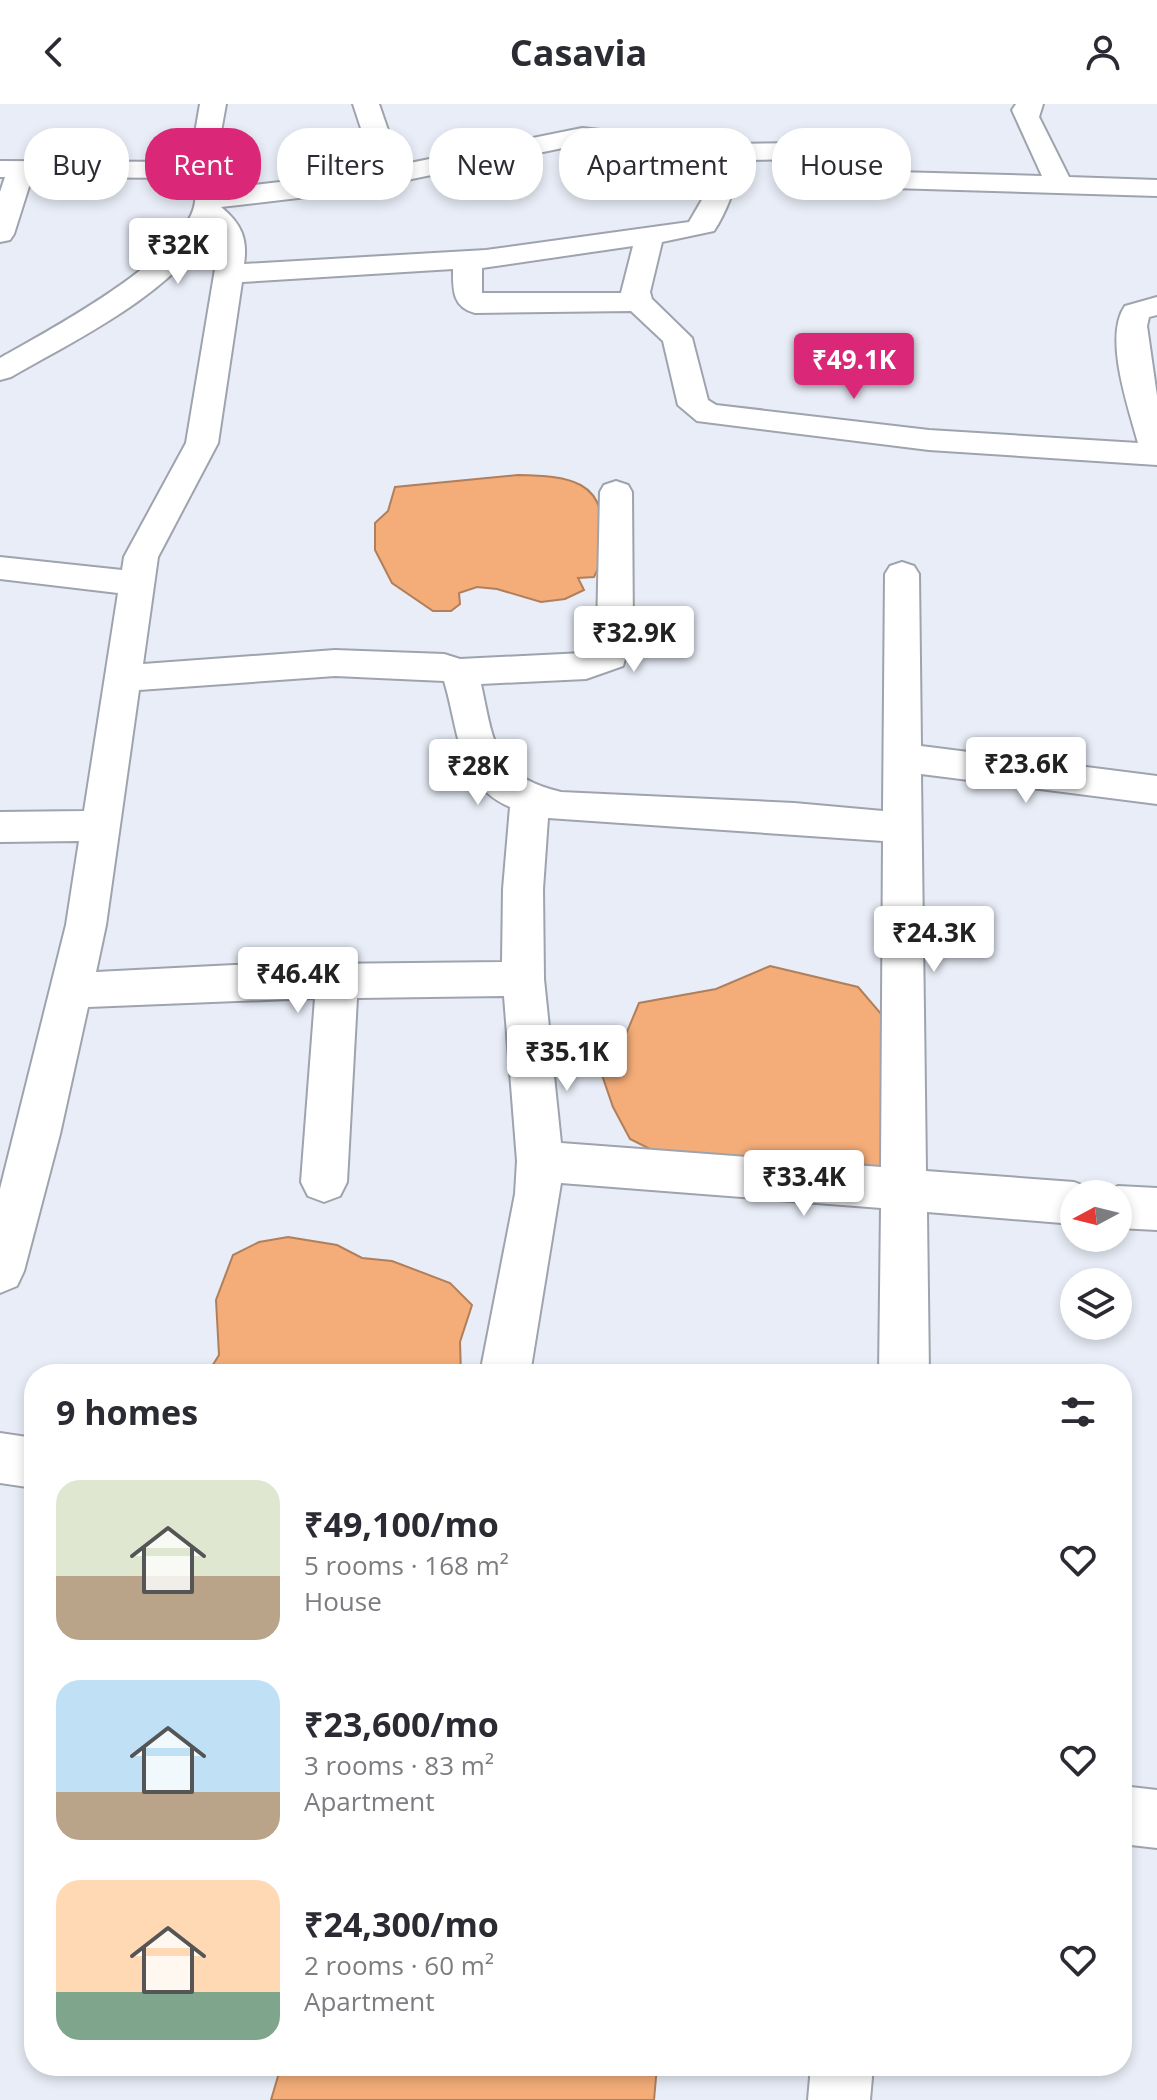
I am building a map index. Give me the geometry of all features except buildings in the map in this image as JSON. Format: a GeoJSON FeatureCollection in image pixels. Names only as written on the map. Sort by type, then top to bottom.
{"type":"FeatureCollection","features":[{"type":"Feature","properties":{"kind":"street"},"geometry":{"type":"LineString","coordinates":[[209,128],[213,104]]}},
{"type":"Feature","properties":{"kind":"street"},"geometry":{"type":"LineString","coordinates":[[366,104],[374,128]]}},
{"type":"Feature","properties":{"kind":"street"},"geometry":{"type":"LineString","coordinates":[[1030,104],[1025,110],[1026,117],[1060,186]]}},
{"type":"Feature","properties":{"kind":"street"},"geometry":{"type":"LineString","coordinates":[[413,171],[559,138]]}},
{"type":"Feature","properties":{"kind":"street"},"geometry":{"type":"LineString","coordinates":[[756,152],[817,152],[834,172],[858,179],[1157,188]]}},
{"type":"Feature","properties":{"kind":"street"},"geometry":{"type":"LineString","coordinates":[[0,234],[10,169],[145,170]]}},
{"type":"Feature","properties":{"kind":"street"},"geometry":{"type":"LineString","coordinates":[[208,204],[277,194]]}},
{"type":"Feature","properties":{"kind":"street"},"geometry":{"type":"LineString","coordinates":[[0,1271],[11,1192],[71,991],[86,925],[141,557],[202,443],[232,251],[227,226],[207,200]]}},
{"type":"Feature","properties":{"kind":"street"},"geometry":{"type":"LineString","coordinates":[[228,274],[468,261],[649,237],[704,225],[714,200]]}},
{"type":"Feature","properties":{"kind":"street"},"geometry":{"type":"LineString","coordinates":[[0,371],[113,304],[155,272],[188,239],[208,204]]}},
{"type":"Feature","properties":{"kind":"street"},"geometry":{"type":"LineString","coordinates":[[649,237],[645,263],[635,292],[638,302],[677,338],[694,405],[708,414],[943,441],[1157,454],[1134,354],[1131,322],[1135,312],[1157,306]]}},
{"type":"Feature","properties":{"kind":"street"},"geometry":{"type":"LineString","coordinates":[[468,261],[467,294],[475,304],[638,302]]}},
{"type":"Feature","properties":{"kind":"street"},"geometry":{"type":"LineString","coordinates":[[125,678],[335,663],[424,664],[457,672],[586,666],[610,657],[615,631],[616,492]]}},
{"type":"Feature","properties":{"kind":"street"},"geometry":{"type":"LineString","coordinates":[[0,568],[136,583]]}},
{"type":"Feature","properties":{"kind":"street"},"geometry":{"type":"LineString","coordinates":[[902,574],[904,1364]]}},
{"type":"Feature","properties":{"kind":"street"},"geometry":{"type":"LineString","coordinates":[[457,672],[463,683],[480,760],[493,779],[510,794],[530,801],[561,807],[794,818],[903,828]]}},
{"type":"Feature","properties":{"kind":"street"},"geometry":{"type":"LineString","coordinates":[[903,758],[1157,790]]}},
{"type":"Feature","properties":{"kind":"street"},"geometry":{"type":"LineString","coordinates":[[507,1364],[538,1194],[540,1161],[523,979],[523,889],[530,801]]}},
{"type":"Feature","properties":{"kind":"street"},"geometry":{"type":"LineString","coordinates":[[0,827],[102,826]]}},
{"type":"Feature","properties":{"kind":"street"},"geometry":{"type":"LineString","coordinates":[[71,991],[337,981],[523,979]]}},
{"type":"Feature","properties":{"kind":"street"},"geometry":{"type":"LineString","coordinates":[[324,1182],[337,981]]}},
{"type":"Feature","properties":{"kind":"street"},"geometry":{"type":"LineString","coordinates":[[540,1161],[1060,1202]]}},
{"type":"Feature","properties":{"kind":"street"},"geometry":{"type":"LineString","coordinates":[[1132,1208],[1157,1209]]}},
{"type":"Feature","properties":{"kind":"street"},"geometry":{"type":"LineString","coordinates":[[0,1458],[24,1462]]}},
{"type":"Feature","properties":{"kind":"street"},"geometry":{"type":"LineString","coordinates":[[1132,1816],[1157,1819]]}},
{"type":"Feature","properties":{"kind":"street"},"geometry":{"type":"LineString","coordinates":[[839,2100],[841,2076]]}},
{"type":"Feature","properties":{"kind":"shaded area"},"geometry":{"type":"Polygon","coordinates":[[[518,475],[568,480],[591,493],[598,504],[602,520],[600,559],[594,577],[578,578],[584,590],[565,599],[541,602],[497,589],[477,587],[459,593],[460,604],[451,611],[433,611],[392,583],[375,550],[375,523],[388,511],[395,487],[518,475]]]}},
{"type":"Feature","properties":{"kind":"shaded area"},"geometry":{"type":"Polygon","coordinates":[[[770,966],[858,987],[888,1022],[882,1171],[654,1151],[630,1139],[613,1107],[602,1075],[624,1039],[639,1003],[716,989],[770,966]]]}},
{"type":"Feature","properties":{"kind":"shaded area"},"geometry":{"type":"Polygon","coordinates":[[[288,1237],[337,1245],[362,1258],[392,1261],[450,1283],[472,1305],[460,1342],[461,1364],[213,1364],[219,1355],[216,1300],[233,1255],[259,1242],[288,1237]]]}},
{"type":"Feature","properties":{"kind":"shaded area"},"geometry":{"type":"Polygon","coordinates":[[[278,2076],[656,2076],[654,2100],[271,2100],[278,2076]]]}}]}
